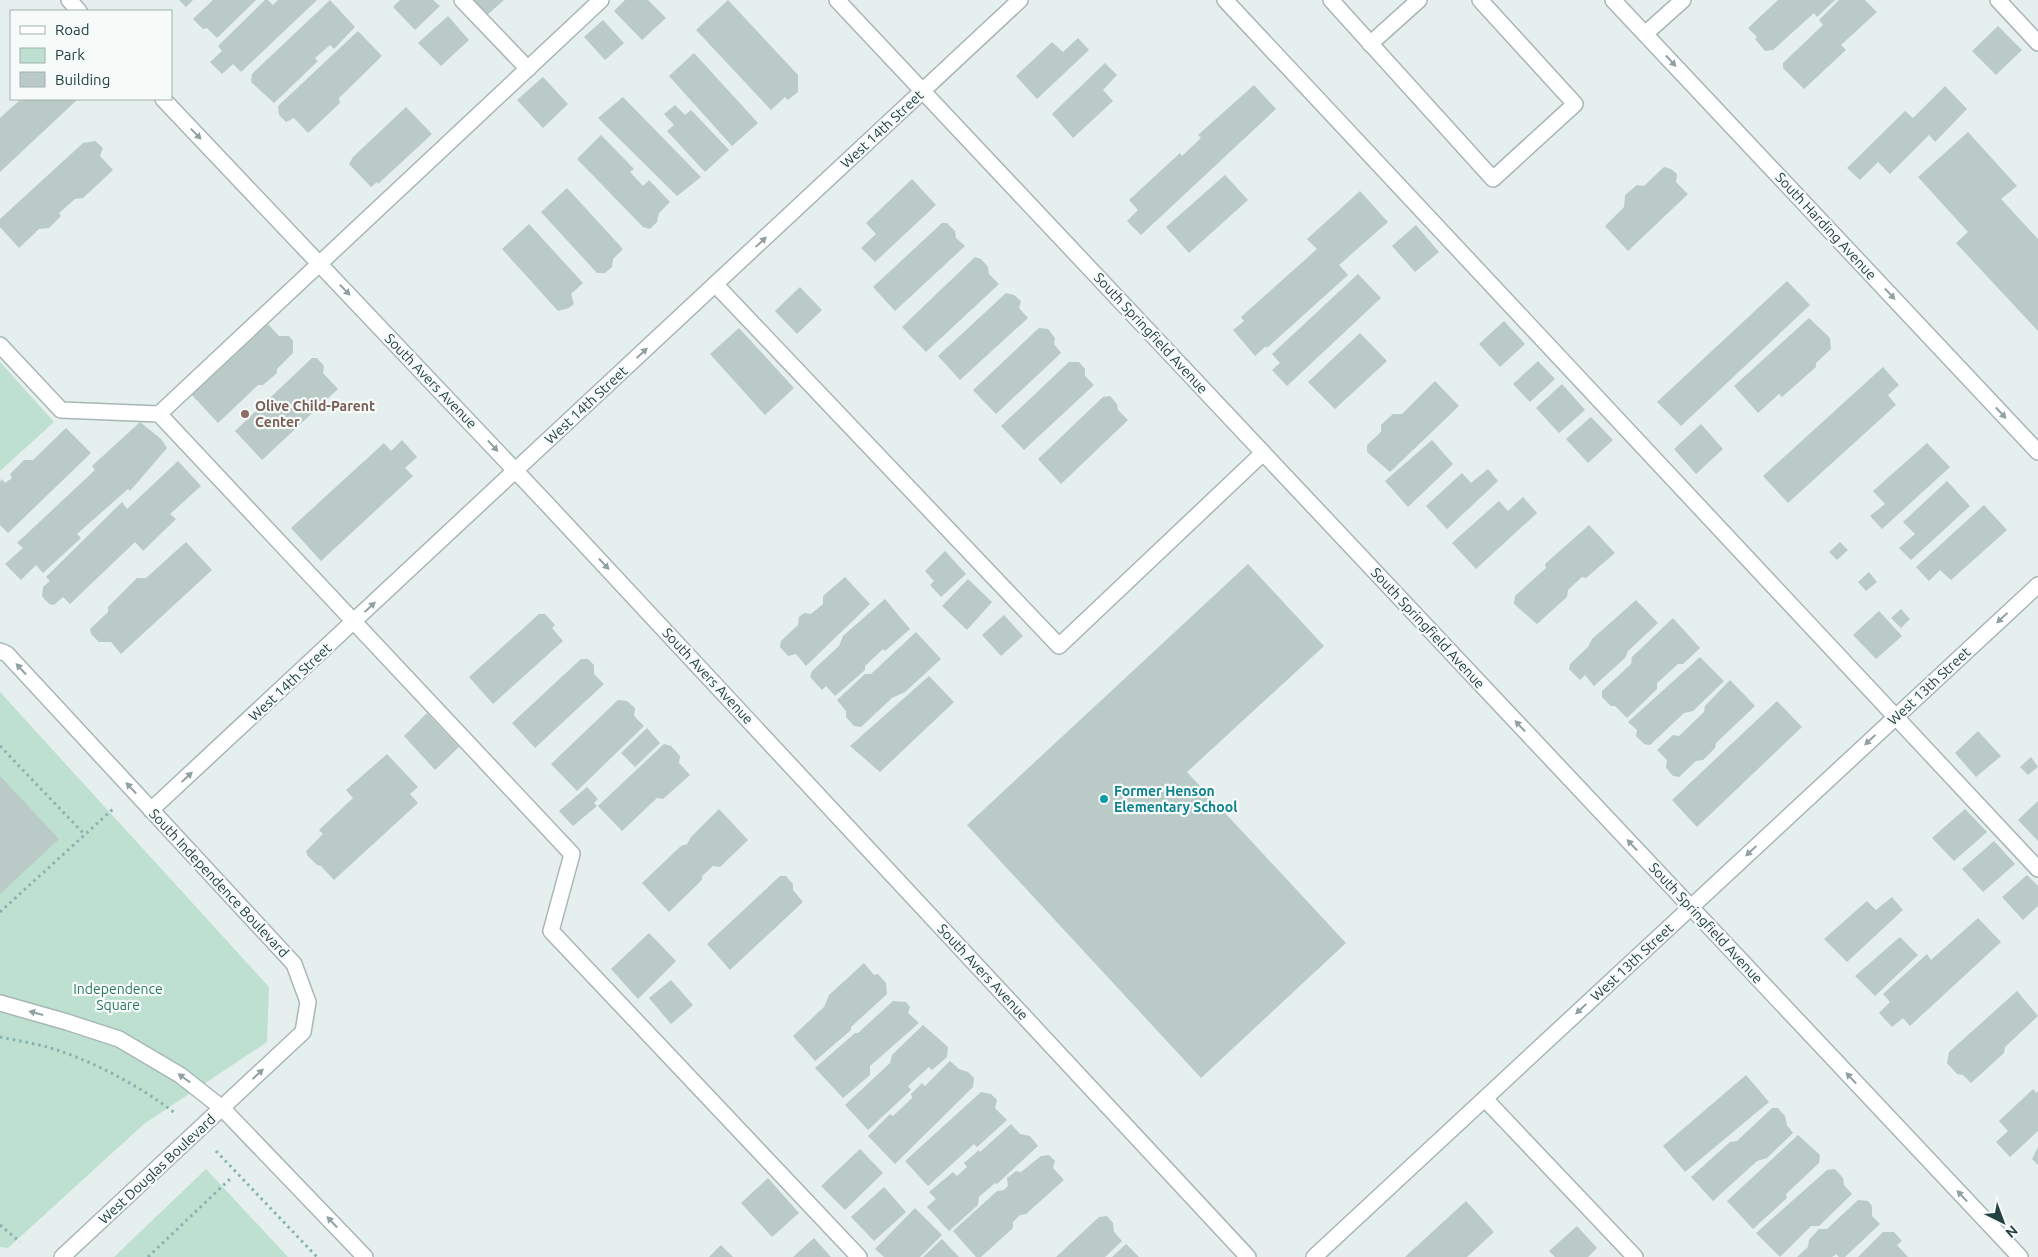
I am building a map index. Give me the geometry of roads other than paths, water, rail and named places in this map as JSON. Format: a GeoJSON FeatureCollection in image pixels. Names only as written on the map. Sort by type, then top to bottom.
{"type":"FeatureCollection","features":[{"type":"Feature","properties":{"kind":"street"},"geometry":{"type":"LineString","coordinates":[[69,0],[79,10]]}},
{"type":"Feature","properties":{"kind":"street"},"geometry":{"type":"LineString","coordinates":[[462,0],[528,69]]}},
{"type":"Feature","properties":{"kind":"street"},"geometry":{"type":"LineString","coordinates":[[159,414],[601,0]]}},
{"type":"Feature","properties":{"kind":"street","name":"South Springfield Avenue"},"geometry":{"type":"LineString","coordinates":[[837,0],[2020,1257]]}},
{"type":"Feature","properties":{"kind":"street","name":"West 14th Street"},"geometry":{"type":"LineString","coordinates":[[151,810],[1020,0]]}},
{"type":"Feature","properties":{"kind":"street"},"geometry":{"type":"LineString","coordinates":[[1225,0],[2038,869]]}},
{"type":"Feature","properties":{"kind":"street"},"geometry":{"type":"LineString","coordinates":[[1331,0],[1493,179],[1575,104],[1480,0]]}},
{"type":"Feature","properties":{"kind":"street"},"geometry":{"type":"LineString","coordinates":[[1370,44],[1419,0]]}},
{"type":"Feature","properties":{"kind":"street","name":"South Harding Avenue"},"geometry":{"type":"LineString","coordinates":[[1613,0],[2038,452]]}},
{"type":"Feature","properties":{"kind":"street"},"geometry":{"type":"LineString","coordinates":[[1645,34],[1682,0]]}},
{"type":"Feature","properties":{"kind":"street"},"geometry":{"type":"LineString","coordinates":[[1998,0],[2038,43]]}},
{"type":"Feature","properties":{"kind":"street","name":"South Avers Avenue"},"geometry":{"type":"LineString","coordinates":[[164,100],[516,470],[1248,1257]]}},
{"type":"Feature","properties":{"kind":"street"},"geometry":{"type":"LineString","coordinates":[[715,284],[1059,646],[1263,453]]}},
{"type":"Feature","properties":{"kind":"street"},"geometry":{"type":"LineString","coordinates":[[0,345],[61,410],[159,414],[572,854],[550,931],[859,1257]]}},
{"type":"Feature","properties":{"kind":"street","name":"West 13th Street"},"geometry":{"type":"LineString","coordinates":[[1314,1257],[2038,584]]}},
{"type":"Feature","properties":{"kind":"street","name":"South Independence Boulevard"},"geometry":{"type":"LineString","coordinates":[[0,651],[7,654],[294,964],[308,1002],[303,1032],[222,1108]]}},
{"type":"Feature","properties":{"kind":"street","name":"West Douglas Boulevard"},"geometry":{"type":"LineString","coordinates":[[0,1003],[119,1039],[180,1075],[222,1108],[62,1257]]}},
{"type":"Feature","properties":{"kind":"street"},"geometry":{"type":"LineString","coordinates":[[1485,1099],[1635,1257]]}},
{"type":"Feature","properties":{"kind":"street"},"geometry":{"type":"LineString","coordinates":[[222,1108],[365,1257]]}},
{"type":"Feature","properties":{"kind":"place","name":"Olive Child-Parent Center"},"geometry":{"type":"Point","coordinates":[245,414]}},
{"type":"Feature","properties":{"kind":"place","name":"Former Henson Elementary School"},"geometry":{"type":"Point","coordinates":[1104,799]}},
{"type":"Feature","properties":{"kind":"park label","name":"Independence Square"},"geometry":{"type":"Point","coordinates":[118,998]}}]}
